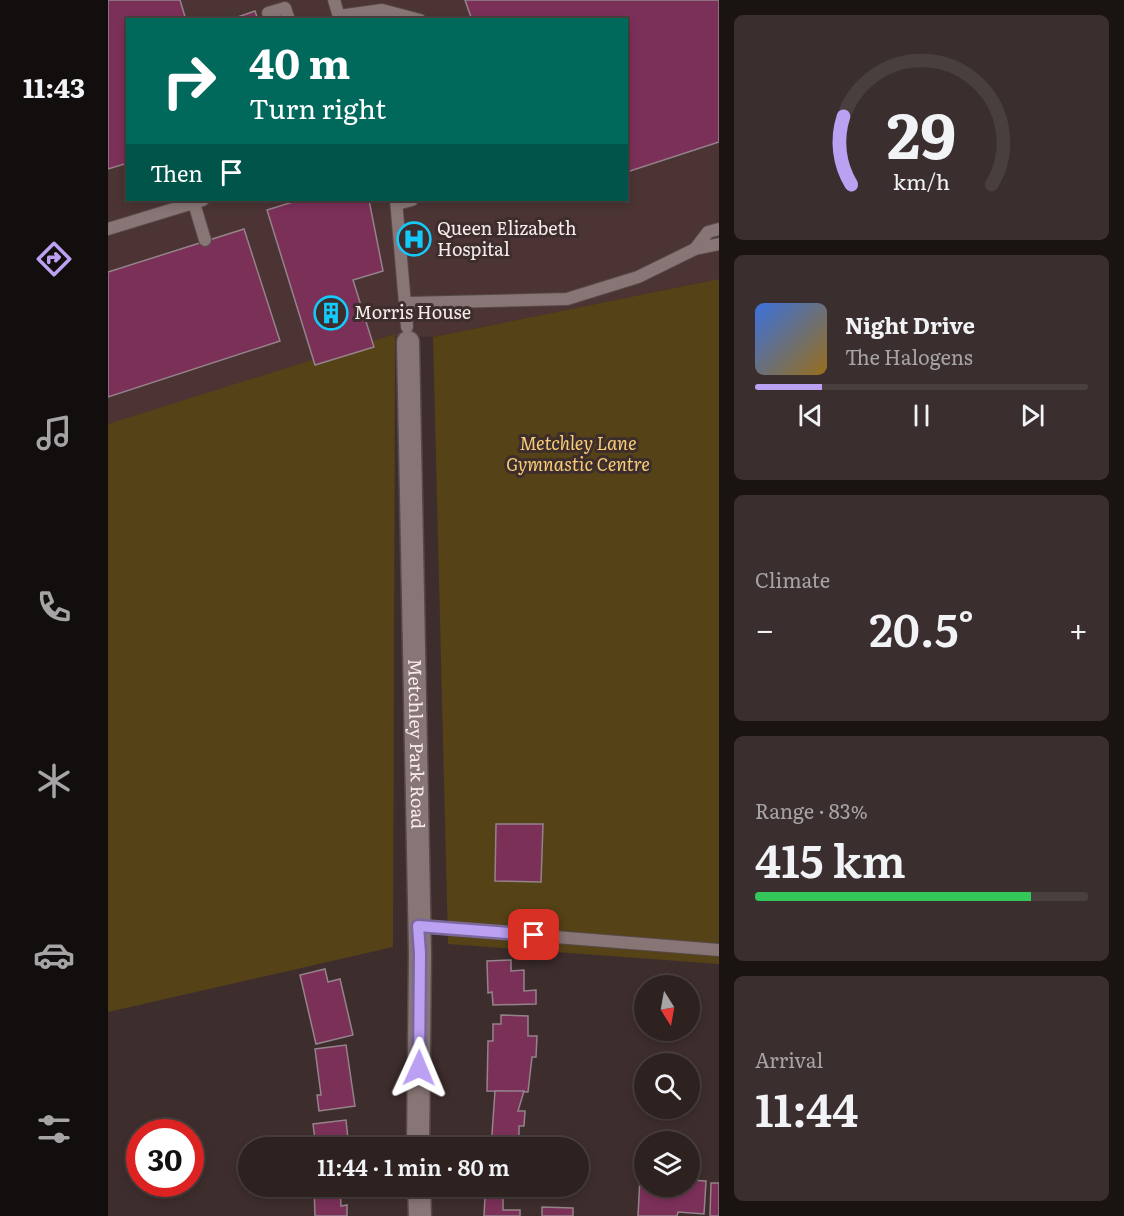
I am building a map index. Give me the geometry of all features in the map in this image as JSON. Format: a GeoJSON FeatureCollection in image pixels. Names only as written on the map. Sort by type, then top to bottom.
{"type":"FeatureCollection","features":[{"type":"Feature","properties":{"kind":"street","name":"Metchley Park Road"},"geometry":{"type":"LineString","coordinates":[[407,334],[417,732],[420,953],[418,1137]]}},
{"type":"Feature","properties":{"kind":"street"},"geometry":{"type":"LineString","coordinates":[[419,1197],[420,1216]]}},
{"type":"Feature","properties":{"kind":"lane"},"geometry":{"type":"LineString","coordinates":[[334,0],[340,18],[382,10],[401,17]]}},
{"type":"Feature","properties":{"kind":"lane"},"geometry":{"type":"LineString","coordinates":[[268,13],[285,8],[288,18]]}},
{"type":"Feature","properties":{"kind":"lane"},"geometry":{"type":"LineString","coordinates":[[108,229],[198,201],[205,240]]}},
{"type":"Feature","properties":{"kind":"lane","name":"Metchley Park Road"},"geometry":{"type":"LineString","coordinates":[[396,202],[407,303],[407,334]]}},
{"type":"Feature","properties":{"kind":"lane"},"geometry":{"type":"LineString","coordinates":[[695,249],[708,232],[719,229]]}},
{"type":"Feature","properties":{"kind":"lane"},"geometry":{"type":"LineString","coordinates":[[407,303],[567,299],[638,277],[695,249],[719,244]]}},
{"type":"Feature","properties":{"kind":"lane"},"geometry":{"type":"LineString","coordinates":[[418,926],[719,950]]}},
{"type":"Feature","properties":{"kind":"shaded area"},"geometry":{"type":"Polygon","coordinates":[[[108,0],[465,0],[472,18],[126,18],[126,201],[628,201],[628,172],[719,142],[719,279],[433,337],[395,336],[393,947],[108,1012],[108,0]]]}},
{"type":"Feature","properties":{"kind":"green space","name":"Metchley Lane Gymnastic Centre"},"geometry":{"type":"Polygon","coordinates":[[[719,279],[719,964],[448,944],[433,337],[719,279]]]}},
{"type":"Feature","properties":{"kind":"green space"},"geometry":{"type":"Polygon","coordinates":[[[395,334],[393,947],[108,1012],[108,424],[395,334]]]}},
{"type":"Feature","properties":{"kind":"building"},"geometry":{"type":"Polygon","coordinates":[[[108,0],[180,0],[185,18],[126,18],[126,164],[108,169],[108,0]]]}},
{"type":"Feature","properties":{"kind":"building"},"geometry":{"type":"Polygon","coordinates":[[[465,0],[719,0],[719,142],[628,172],[628,18],[471,18],[465,0]]]}},
{"type":"Feature","properties":{"kind":"building"},"geometry":{"type":"Polygon","coordinates":[[[255,11],[257,18],[235,18],[255,11]]]}},
{"type":"Feature","properties":{"kind":"building","name":"Morris House"},"geometry":{"type":"Polygon","coordinates":[[[296,201],[369,201],[383,271],[353,280],[374,347],[315,365],[267,210],[296,201]]]}},
{"type":"Feature","properties":{"kind":"building"},"geometry":{"type":"Polygon","coordinates":[[[244,229],[280,341],[108,397],[108,272],[244,229]]]}},
{"type":"Feature","properties":{"kind":"building"},"geometry":{"type":"Polygon","coordinates":[[[496,824],[543,824],[541,882],[495,881],[496,824]]]}},
{"type":"Feature","properties":{"kind":"building"},"geometry":{"type":"Polygon","coordinates":[[[511,960],[511,971],[524,970],[524,991],[536,990],[536,1004],[493,1005],[492,992],[488,993],[487,961],[511,960]]]}},
{"type":"Feature","properties":{"kind":"building"},"geometry":{"type":"Polygon","coordinates":[[[325,969],[328,982],[340,979],[353,1035],[316,1044],[300,975],[325,969]]]}},
{"type":"Feature","properties":{"kind":"building"},"geometry":{"type":"Polygon","coordinates":[[[501,1015],[528,1016],[528,1036],[537,1036],[536,1057],[532,1057],[528,1092],[487,1091],[488,1041],[493,1041],[493,1024],[501,1024],[501,1015]]]}},
{"type":"Feature","properties":{"kind":"building"},"geometry":{"type":"Polygon","coordinates":[[[346,1045],[355,1106],[319,1111],[317,1095],[321,1095],[315,1049],[346,1045]]]}},
{"type":"Feature","properties":{"kind":"building"},"geometry":{"type":"Polygon","coordinates":[[[495,1091],[524,1091],[518,1111],[525,1111],[524,1126],[519,1126],[519,1137],[492,1137],[495,1091]]]}},
{"type":"Feature","properties":{"kind":"building"},"geometry":{"type":"Polygon","coordinates":[[[346,1120],[348,1137],[315,1137],[313,1124],[346,1120]]]}},
{"type":"Feature","properties":{"kind":"building"},"geometry":{"type":"Polygon","coordinates":[[[700,1181],[706,1181],[704,1214],[678,1212],[677,1216],[638,1216],[639,1197],[700,1197],[700,1181]]]}},
{"type":"Feature","properties":{"kind":"building"},"geometry":{"type":"Polygon","coordinates":[[[711,1183],[719,1183],[719,1216],[710,1216],[711,1183]]]}},
{"type":"Feature","properties":{"kind":"building"},"geometry":{"type":"Polygon","coordinates":[[[314,1197],[341,1197],[341,1206],[347,1205],[347,1216],[315,1216],[314,1197]]]}},
{"type":"Feature","properties":{"kind":"building"},"geometry":{"type":"Polygon","coordinates":[[[485,1197],[503,1197],[503,1210],[520,1210],[520,1216],[484,1216],[485,1197]]]}},
{"type":"Feature","properties":{"kind":"building"},"geometry":{"type":"Polygon","coordinates":[[[542,1207],[573,1208],[573,1216],[542,1216],[542,1207]]]}},
{"type":"Feature","properties":{"kind":"place","name":"Queen Elizabeth Hospital"},"geometry":{"type":"Point","coordinates":[414,239]}},
{"type":"Feature","properties":{"kind":"place","name":"Morris House"},"geometry":{"type":"Point","coordinates":[331,313]}},
{"type":"Feature","properties":{"kind":"route"},"geometry":{"type":"LineString","coordinates":[[419,1068],[420,953],[418,926],[534,935]]}}]}
